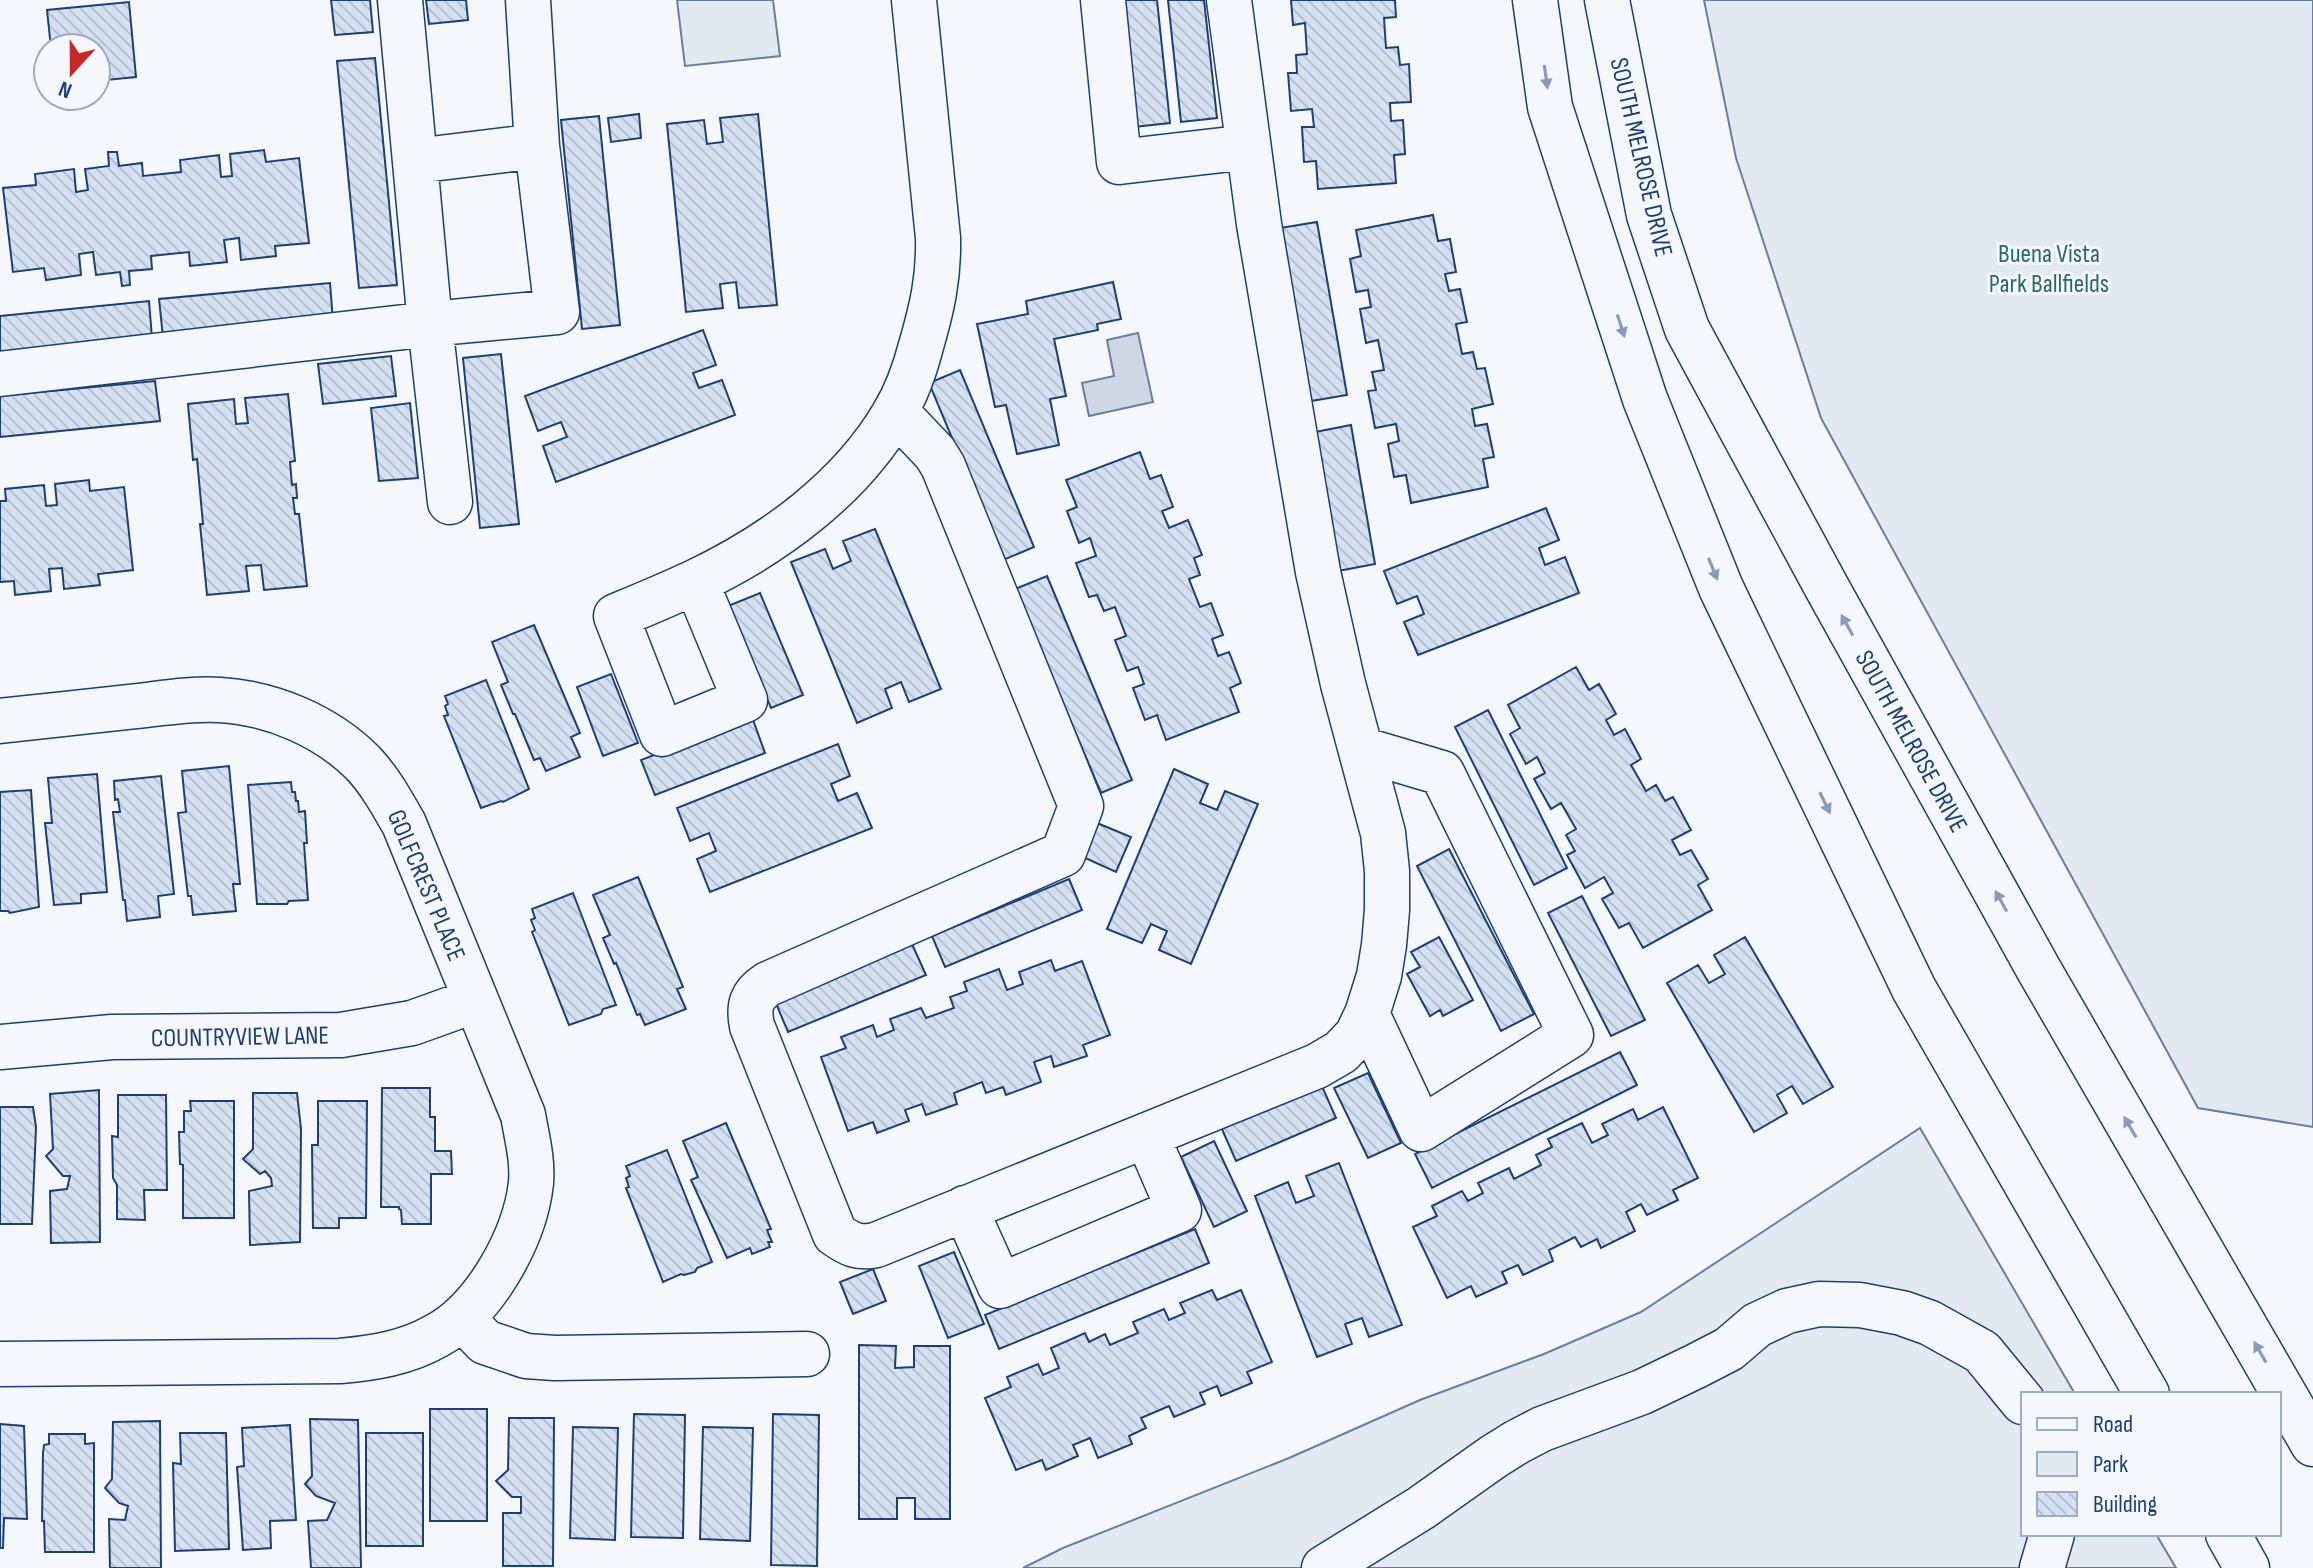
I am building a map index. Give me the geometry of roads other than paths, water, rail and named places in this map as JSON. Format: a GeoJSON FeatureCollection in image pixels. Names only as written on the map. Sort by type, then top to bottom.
{"type":"FeatureCollection","features":[{"type":"Feature","properties":{"kind":"main road"},"geometry":{"type":"LineString","coordinates":[[400,0],[450,502]]}},
{"type":"Feature","properties":{"kind":"main road"},"geometry":{"type":"LineString","coordinates":[[0,374],[557,312],[537,146],[528,0]]}},
{"type":"Feature","properties":{"kind":"main road"},"geometry":{"type":"LineString","coordinates":[[696,582],[782,531],[824,498],[856,467],[896,412],[918,357],[932,308],[939,265],[914,0]]}},
{"type":"Feature","properties":{"kind":"main road"},"geometry":{"type":"LineString","coordinates":[[1103,0],[1119,162],[1248,147]]}},
{"type":"Feature","properties":{"kind":"main road"},"geometry":{"type":"LineString","coordinates":[[896,412],[935,453],[943,466],[1081,806],[1063,854],[768,984],[758,990],[749,1007],[752,1026],[835,1234],[865,1248],[1317,1066],[1341,1052],[1357,1035],[1379,976],[1387,910],[1383,833],[1330,632],[1318,572],[1259,224],[1229,0]]}},
{"type":"Feature","properties":{"kind":"main road"},"geometry":{"type":"LineString","coordinates":[[1535,0],[1550,107],[1645,399],[1721,588],[1914,989],[2146,1392]]}},
{"type":"Feature","properties":{"kind":"main road","name":"SOUTH MELROSE DRIVE"},"geometry":{"type":"LineString","coordinates":[[1607,0],[1649,215],[1687,329],[2039,970],[2313,1444]]}},
{"type":"Feature","properties":{"kind":"main road"},"geometry":{"type":"LineString","coordinates":[[415,161],[537,146]]}},
{"type":"Feature","properties":{"kind":"main road","name":"GOLFCREST PLACE"},"geometry":{"type":"LineString","coordinates":[[0,721],[183,701],[219,700],[270,709],[313,726],[363,763],[385,790],[404,824],[523,1115],[530,1151],[531,1180],[528,1201],[511,1247],[491,1282],[463,1319],[437,1336],[408,1349],[377,1358],[340,1361],[0,1364]]}},
{"type":"Feature","properties":{"kind":"main road"},"geometry":{"type":"LineString","coordinates":[[1361,749],[1442,773],[1571,1035],[1421,1129],[1367,1014]]}},
{"type":"Feature","properties":{"kind":"main road","name":"COUNTRYVIEW LANE"},"geometry":{"type":"LineString","coordinates":[[0,1047],[112,1037],[341,1035],[412,1023],[476,1000]]}},
{"type":"Feature","properties":{"kind":"main road"},"geometry":{"type":"LineString","coordinates":[[965,1208],[1000,1286],[1179,1210],[1147,1136]]}},
{"type":"Feature","properties":{"kind":"main road"},"geometry":{"type":"LineString","coordinates":[[1324,1568],[1409,1516],[1517,1442],[1542,1429],[1642,1392],[1696,1366],[1729,1349],[1757,1325],[1787,1311],[1819,1304],[1860,1305],[1902,1313],[1930,1323],[1982,1352],[2021,1400]]}},
{"type":"Feature","properties":{"kind":"main road"},"geometry":{"type":"LineString","coordinates":[[463,1319],[485,1342],[526,1356],[807,1354]]}},
{"type":"Feature","properties":{"kind":"main road"},"geometry":{"type":"LineString","coordinates":[[2042,1568],[2051,1536]]}},
{"type":"Feature","properties":{"kind":"main road"},"geometry":{"type":"LineString","coordinates":[[2229,1536],[2247,1568]]}},
{"type":"Feature","properties":{"kind":"park label","name":"Buena Vista Park Ballfields"},"geometry":{"type":"Point","coordinates":[2049,268]}}]}
